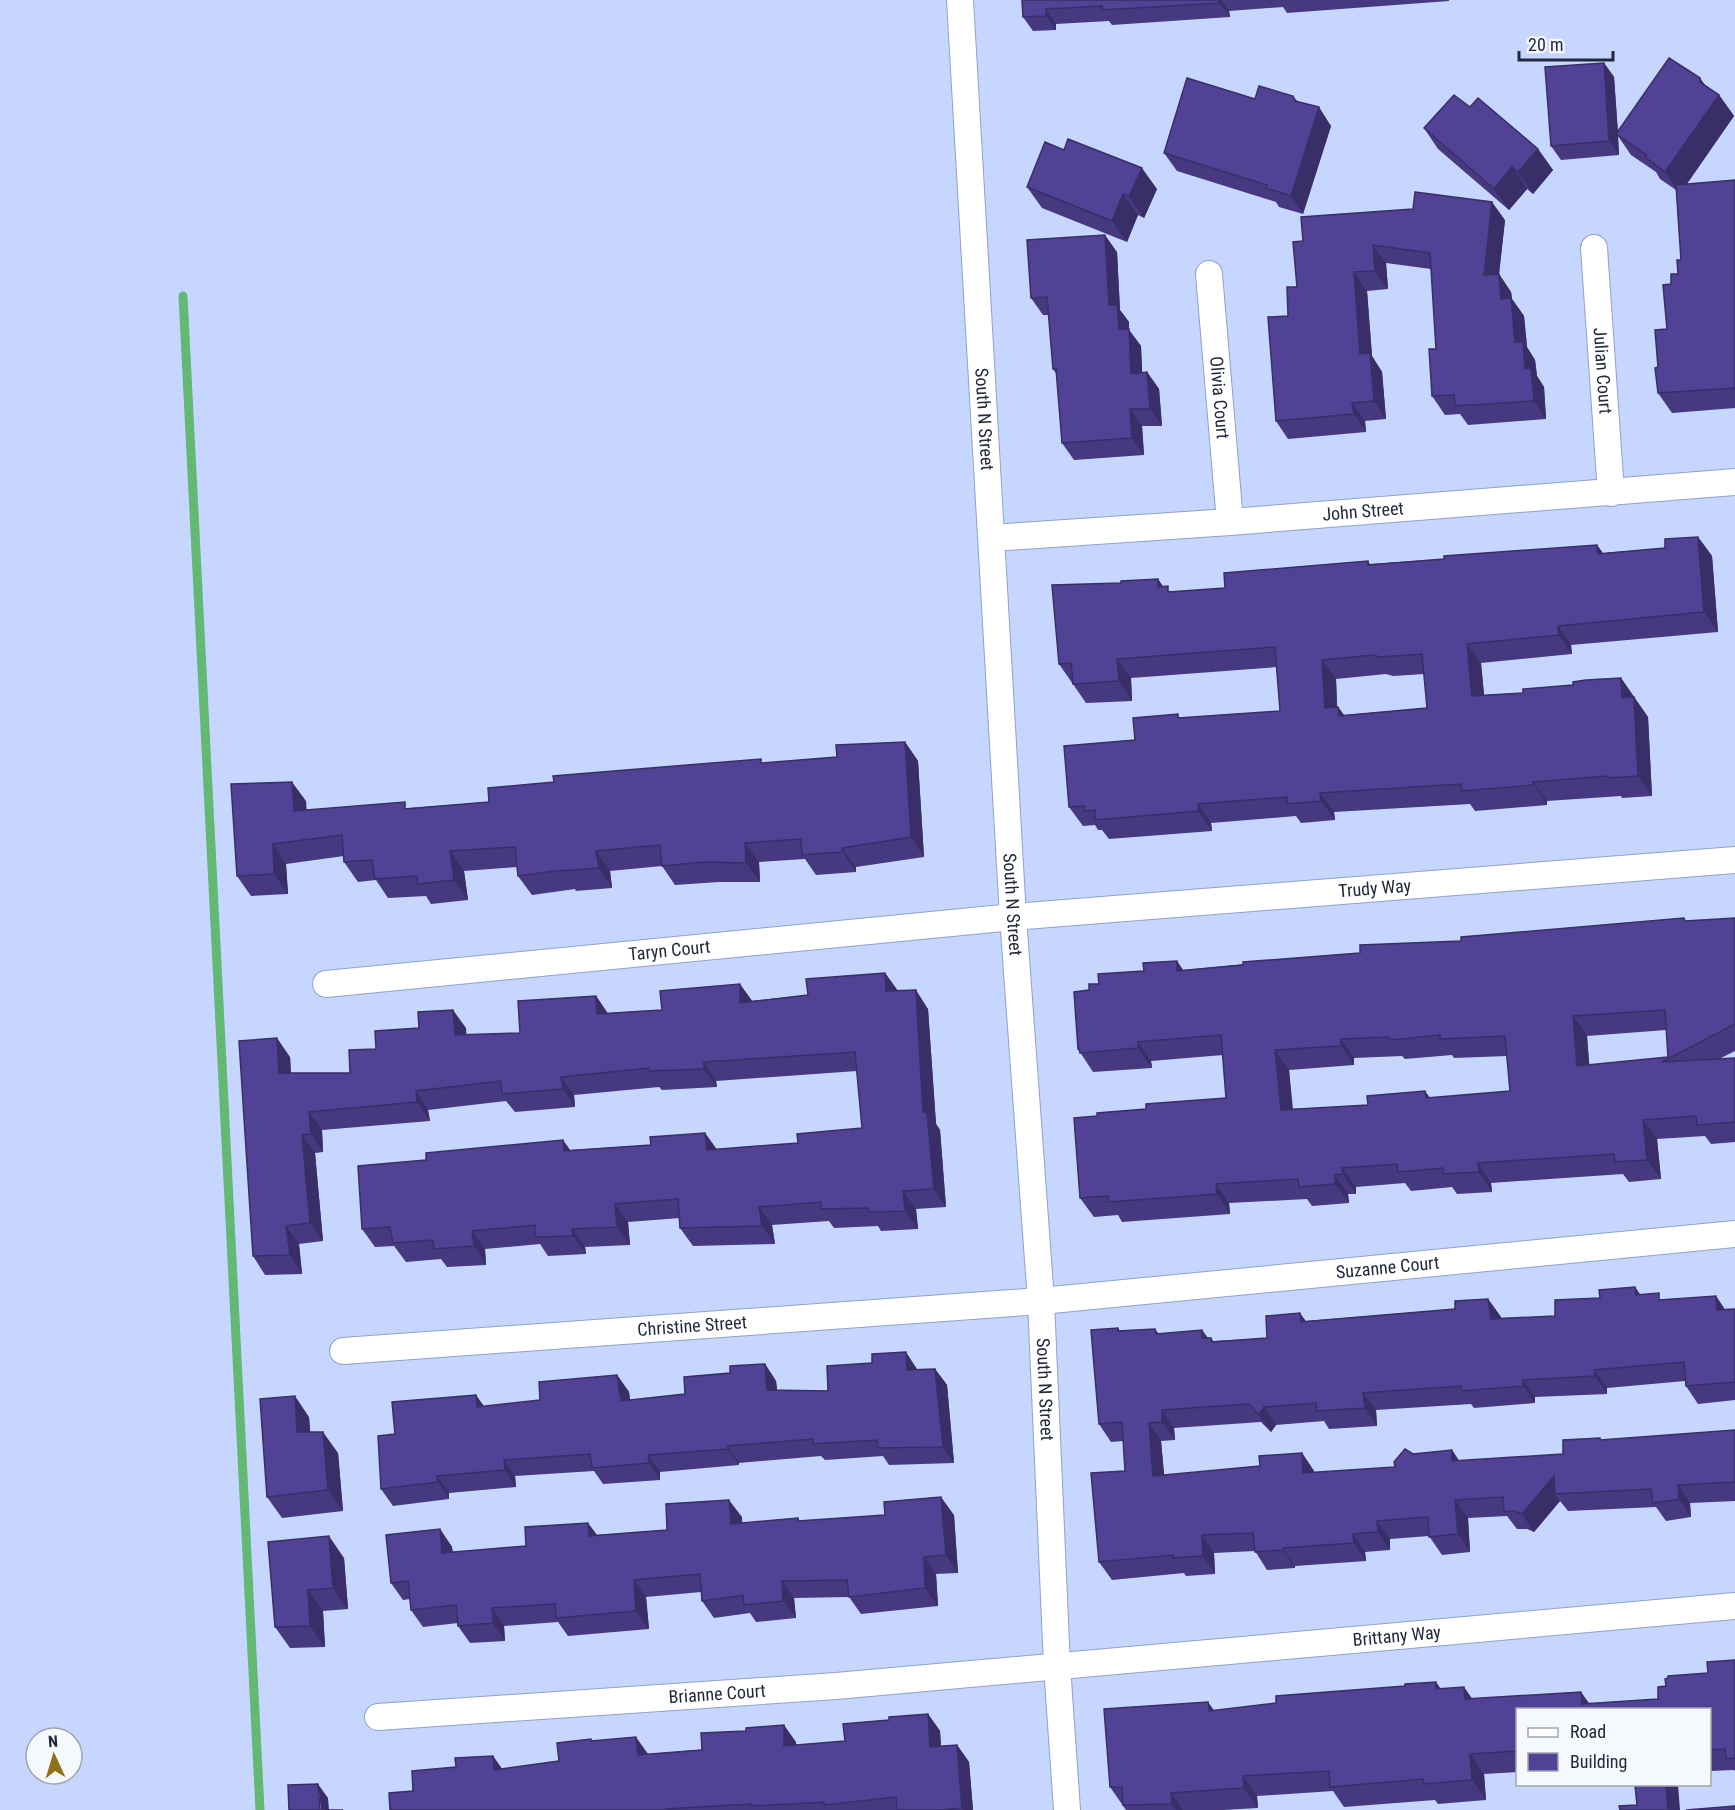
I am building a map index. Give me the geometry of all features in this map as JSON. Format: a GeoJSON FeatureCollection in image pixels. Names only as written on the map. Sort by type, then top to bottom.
{"type":"FeatureCollection","features":[{"type":"Feature","properties":{"kind":"street","name":"South N Street"},"geometry":{"type":"LineString","coordinates":[[960,0],[1013,917],[1041,1301],[1067,1810]]}},
{"type":"Feature","properties":{"kind":"street","name":"Julian Court"},"geometry":{"type":"LineString","coordinates":[[1594,248],[1611,493]]}},
{"type":"Feature","properties":{"kind":"street","name":"Olivia Court"},"geometry":{"type":"LineString","coordinates":[[1209,274],[1230,522]]}},
{"type":"Feature","properties":{"kind":"street","name":"John Street"},"geometry":{"type":"LineString","coordinates":[[992,538],[1230,522],[1735,482]]}},
{"type":"Feature","properties":{"kind":"street","name":"Trudy Way"},"geometry":{"type":"LineString","coordinates":[[1013,917],[1735,860]]}},
{"type":"Feature","properties":{"kind":"street","name":"Taryn Court"},"geometry":{"type":"LineString","coordinates":[[326,984],[1013,917]]}},
{"type":"Feature","properties":{"kind":"street","name":"Suzanne Court"},"geometry":{"type":"LineString","coordinates":[[1041,1301],[1735,1234]]}},
{"type":"Feature","properties":{"kind":"street","name":"Christine Street"},"geometry":{"type":"LineString","coordinates":[[343,1351],[1041,1301]]}},
{"type":"Feature","properties":{"kind":"street","name":"Brittany Way"},"geometry":{"type":"LineString","coordinates":[[1058,1666],[1735,1606]]}},
{"type":"Feature","properties":{"kind":"street","name":"Brianne Court"},"geometry":{"type":"LineString","coordinates":[[378,1717],[824,1687],[1058,1666]]}},
{"type":"Feature","properties":{"kind":"building"},"geometry":{"type":"Polygon","coordinates":[[[1022,0],[1219,0],[1220,3],[1102,10],[1102,6],[1046,9],[1046,16],[1023,17],[1022,0]]]}},
{"type":"Feature","properties":{"kind":"building"},"geometry":{"type":"Polygon","coordinates":[[[1669,58],[1700,78],[1700,82],[1719,95],[1665,172],[1645,157],[1647,155],[1616,134],[1669,58]]]}},
{"type":"Feature","properties":{"kind":"building"},"geometry":{"type":"Polygon","coordinates":[[[1604,63],[1609,141],[1551,146],[1545,67],[1604,63]]]}},
{"type":"Feature","properties":{"kind":"building"},"geometry":{"type":"Polygon","coordinates":[[[1187,78],[1255,99],[1259,86],[1293,96],[1295,101],[1319,107],[1291,196],[1266,188],[1267,185],[1164,153],[1187,78]]]}},
{"type":"Feature","properties":{"kind":"building"},"geometry":{"type":"Polygon","coordinates":[[[1454,95],[1470,107],[1478,98],[1538,149],[1518,172],[1512,167],[1494,189],[1424,128],[1454,95]]]}},
{"type":"Feature","properties":{"kind":"building"},"geometry":{"type":"Polygon","coordinates":[[[1068,139],[1142,168],[1129,196],[1123,194],[1112,221],[1027,187],[1045,142],[1064,150],[1068,139]]]}},
{"type":"Feature","properties":{"kind":"building"},"geometry":{"type":"Polygon","coordinates":[[[1735,180],[1735,388],[1658,393],[1655,368],[1658,367],[1655,330],[1667,329],[1663,285],[1671,284],[1671,274],[1678,274],[1677,260],[1681,260],[1676,185],[1735,180]]]}},
{"type":"Feature","properties":{"kind":"building"},"geometry":{"type":"Polygon","coordinates":[[[1415,192],[1492,202],[1484,275],[1499,274],[1501,299],[1511,298],[1515,342],[1523,342],[1525,369],[1531,368],[1534,401],[1455,406],[1454,395],[1432,396],[1429,349],[1436,349],[1430,253],[1373,245],[1375,271],[1354,272],[1360,354],[1370,353],[1374,401],[1352,403],[1354,414],[1276,421],[1268,317],[1288,316],[1287,287],[1297,287],[1293,242],[1303,241],[1301,217],[1413,209],[1415,192]]]}},
{"type":"Feature","properties":{"kind":"building"},"geometry":{"type":"Polygon","coordinates":[[[1105,235],[1109,305],[1117,305],[1119,329],[1129,329],[1131,374],[1147,372],[1150,409],[1130,409],[1132,438],[1062,443],[1047,297],[1031,298],[1027,240],[1105,235]]]}},
{"type":"Feature","properties":{"kind":"building"},"geometry":{"type":"Polygon","coordinates":[[[1698,537],[1704,612],[1558,626],[1559,635],[1467,644],[1472,696],[1523,693],[1523,689],[1573,685],[1573,682],[1586,680],[1621,678],[1622,698],[1634,697],[1638,776],[1533,782],[1534,785],[1462,791],[1461,784],[1320,793],[1321,801],[1287,804],[1287,797],[1198,804],[1198,811],[1095,820],[1095,810],[1085,811],[1084,806],[1069,807],[1064,746],[1135,740],[1133,718],[1178,714],[1178,718],[1280,711],[1275,647],[1117,659],[1119,681],[1073,684],[1071,663],[1059,664],[1052,585],[1121,583],[1121,581],[1158,579],[1158,587],[1168,586],[1168,592],[1225,588],[1224,573],[1368,561],[1368,565],[1444,559],[1444,556],[1597,545],[1598,554],[1665,548],[1665,539],[1698,537]],[[1422,654],[1380,657],[1373,655],[1322,660],[1325,708],[1338,707],[1339,716],[1427,708],[1422,654]]]}},
{"type":"Feature","properties":{"kind":"building"},"geometry":{"type":"Polygon","coordinates":[[[905,742],[911,837],[842,848],[843,852],[802,855],[801,839],[745,843],[746,863],[705,862],[662,866],[660,845],[596,851],[599,868],[518,876],[515,847],[450,851],[454,880],[418,884],[417,876],[375,879],[372,860],[344,862],[342,835],[273,844],[274,874],[237,876],[231,784],[292,782],[294,811],[405,802],[405,809],[489,802],[488,788],[554,782],[553,776],[761,759],[761,763],[837,757],[836,745],[905,742]]]}},
{"type":"Feature","properties":{"kind":"building"},"geometry":{"type":"Polygon","coordinates":[[[1684,918],[1685,921],[1735,918],[1735,1024],[1662,1062],[1735,1058],[1735,1122],[1697,1125],[1696,1116],[1643,1120],[1647,1160],[1615,1162],[1614,1154],[1478,1163],[1479,1172],[1443,1174],[1443,1168],[1398,1172],[1397,1164],[1342,1168],[1343,1174],[1335,1175],[1335,1184],[1299,1187],[1298,1179],[1216,1184],[1217,1194],[1109,1202],[1108,1196],[1080,1198],[1074,1118],[1097,1116],[1097,1113],[1146,1109],[1146,1104],[1226,1098],[1221,1035],[1138,1042],[1138,1048],[1080,1053],[1074,992],[1089,990],[1089,984],[1099,984],[1098,974],[1144,971],[1143,963],[1177,961],[1177,971],[1243,965],[1243,962],[1360,953],[1360,945],[1461,941],[1461,937],[1684,918]],[[1665,1010],[1573,1016],[1577,1066],[1668,1057],[1665,1010]],[[1440,1035],[1392,1040],[1388,1037],[1341,1039],[1341,1046],[1275,1050],[1281,1110],[1368,1105],[1367,1096],[1425,1091],[1426,1098],[1510,1091],[1505,1036],[1440,1039],[1440,1035]]]}},
{"type":"Feature","properties":{"kind":"building"},"geometry":{"type":"Polygon","coordinates":[[[885,973],[886,991],[916,990],[923,1112],[927,1112],[934,1189],[903,1191],[905,1211],[869,1212],[868,1208],[821,1209],[821,1202],[759,1207],[762,1226],[680,1228],[678,1199],[615,1204],[617,1227],[572,1229],[573,1236],[535,1237],[535,1225],[472,1231],[474,1246],[434,1249],[433,1240],[393,1243],[390,1227],[362,1229],[358,1166],[426,1160],[426,1153],[563,1140],[564,1151],[651,1145],[650,1137],[705,1133],[707,1150],[798,1143],[797,1134],[862,1128],[855,1052],[704,1062],[704,1069],[649,1071],[649,1068],[561,1077],[563,1089],[502,1094],[501,1081],[416,1091],[417,1102],[309,1112],[311,1134],[302,1135],[310,1223],[286,1226],[290,1255],[253,1256],[239,1041],[277,1038],[279,1073],[350,1073],[349,1050],[376,1049],[375,1031],[419,1028],[418,1012],[453,1010],[455,1035],[520,1033],[518,1001],[596,996],[597,1014],[662,1010],[660,991],[740,984],[740,1003],[808,995],[806,979],[885,973]]]}},
{"type":"Feature","properties":{"kind":"building"},"geometry":{"type":"Polygon","coordinates":[[[1635,1287],[1636,1295],[1659,1293],[1659,1300],[1716,1296],[1717,1310],[1735,1309],[1735,1382],[1686,1386],[1684,1362],[1594,1370],[1595,1376],[1523,1380],[1523,1386],[1462,1391],[1461,1386],[1363,1393],[1365,1408],[1317,1411],[1316,1403],[1264,1407],[1259,1415],[1249,1404],[1162,1410],[1162,1422],[1149,1423],[1153,1476],[1260,1466],[1259,1456],[1302,1453],[1303,1473],[1395,1467],[1394,1462],[1405,1449],[1413,1454],[1452,1450],[1452,1461],[1563,1454],[1563,1440],[1600,1438],[1600,1440],[1735,1430],[1735,1482],[1678,1485],[1679,1499],[1653,1503],[1651,1489],[1555,1494],[1554,1476],[1522,1514],[1514,1511],[1504,1512],[1503,1497],[1455,1500],[1458,1534],[1429,1537],[1428,1517],[1377,1521],[1378,1532],[1353,1534],[1354,1543],[1255,1552],[1253,1533],[1202,1535],[1203,1556],[1173,1558],[1173,1555],[1099,1562],[1091,1473],[1125,1471],[1122,1422],[1099,1424],[1091,1330],[1155,1329],[1156,1334],[1202,1330],[1202,1338],[1211,1338],[1212,1342],[1267,1338],[1266,1316],[1300,1313],[1301,1322],[1455,1309],[1455,1301],[1488,1299],[1491,1319],[1555,1316],[1555,1300],[1600,1298],[1599,1290],[1635,1287]]]}},
{"type":"Feature","properties":{"kind":"building"},"geometry":{"type":"Polygon","coordinates":[[[906,1352],[907,1370],[935,1369],[943,1447],[878,1448],[877,1440],[813,1444],[813,1439],[648,1455],[649,1463],[592,1468],[590,1454],[504,1460],[505,1470],[437,1476],[438,1482],[381,1489],[378,1436],[395,1434],[392,1402],[476,1395],[477,1407],[540,1400],[539,1382],[617,1375],[621,1401],[685,1394],[684,1377],[730,1373],[730,1366],[765,1364],[767,1390],[828,1391],[827,1366],[872,1363],[872,1354],[906,1352]]]}},
{"type":"Feature","properties":{"kind":"building"},"geometry":{"type":"Polygon","coordinates":[[[295,1396],[297,1432],[323,1432],[328,1490],[267,1497],[260,1399],[295,1396]]]}},
{"type":"Feature","properties":{"kind":"building"},"geometry":{"type":"Polygon","coordinates":[[[941,1497],[946,1555],[924,1557],[925,1588],[849,1597],[847,1580],[782,1581],[783,1601],[744,1605],[743,1595],[702,1601],[700,1574],[634,1580],[636,1611],[556,1618],[555,1604],[492,1608],[493,1623],[458,1626],[456,1605],[411,1610],[408,1581],[391,1583],[386,1535],[440,1529],[442,1553],[526,1546],[525,1527],[588,1523],[589,1536],[667,1530],[666,1504],[729,1500],[731,1524],[798,1518],[798,1521],[885,1515],[884,1502],[941,1497]]]}},
{"type":"Feature","properties":{"kind":"building"},"geometry":{"type":"Polygon","coordinates":[[[329,1536],[333,1588],[308,1590],[310,1626],[275,1627],[268,1542],[329,1536]]]}},
{"type":"Feature","properties":{"kind":"building"},"geometry":{"type":"Polygon","coordinates":[[[1735,1660],[1735,1758],[1726,1759],[1725,1749],[1711,1750],[1711,1708],[1516,1708],[1516,1751],[1470,1754],[1472,1780],[1424,1784],[1423,1779],[1330,1787],[1329,1771],[1243,1776],[1244,1788],[1171,1793],[1172,1804],[1123,1805],[1122,1787],[1110,1787],[1104,1709],[1208,1702],[1209,1711],[1276,1703],[1276,1696],[1436,1682],[1436,1689],[1464,1687],[1465,1699],[1581,1692],[1582,1704],[1658,1699],[1658,1687],[1666,1686],[1665,1679],[1668,1676],[1708,1673],[1707,1662],[1735,1660]]]}},
{"type":"Feature","properties":{"kind":"building"},"geometry":{"type":"Polygon","coordinates":[[[928,1714],[930,1747],[957,1745],[962,1808],[897,1810],[896,1797],[824,1805],[824,1802],[751,1806],[751,1804],[666,1810],[390,1810],[389,1793],[413,1791],[412,1771],[456,1767],[455,1758],[493,1756],[494,1770],[559,1761],[557,1743],[636,1737],[638,1755],[702,1750],[701,1733],[746,1731],[746,1728],[784,1725],[784,1746],[845,1741],[843,1724],[928,1714]]]}},
{"type":"Feature","properties":{"kind":"building"},"geometry":{"type":"Polygon","coordinates":[[[318,1784],[320,1810],[289,1810],[288,1785],[318,1784]]]}},
{"type":"Feature","properties":{"kind":"building"},"geometry":{"type":"Polygon","coordinates":[[[1635,1786],[1666,1786],[1668,1810],[1620,1810],[1619,1806],[1637,1805],[1635,1786]]]}},
{"type":"Feature","properties":{"kind":"building"},"geometry":{"type":"Polygon","coordinates":[[[1735,1806],[1735,1810],[1686,1810],[1735,1806]]]}},
{"type":"Feature","properties":{"kind":"waterway"},"geometry":{"type":"LineString","coordinates":[[183,296],[260,1810]]}}]}
